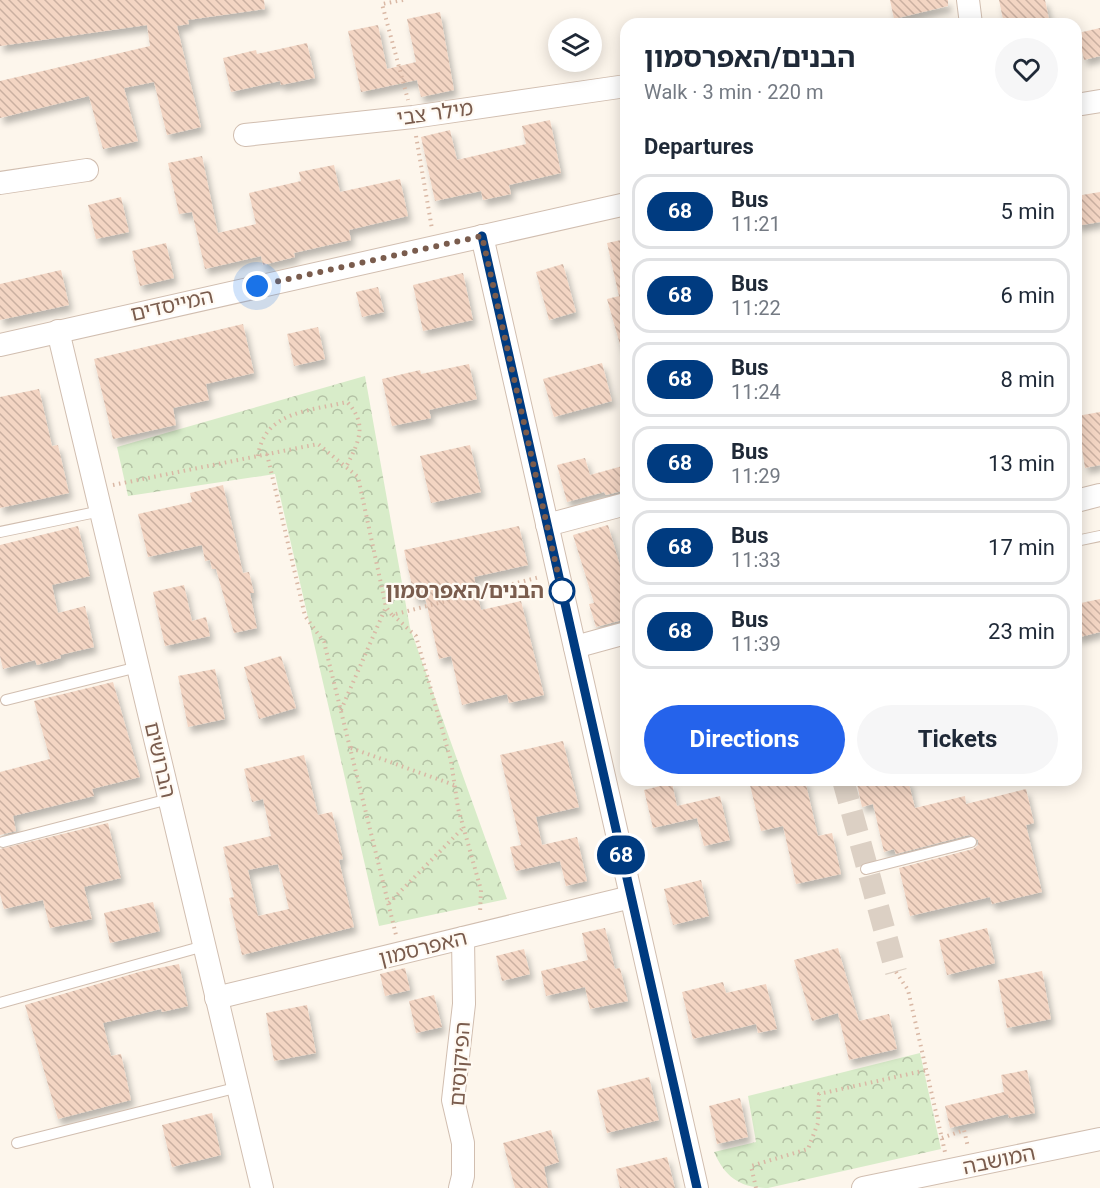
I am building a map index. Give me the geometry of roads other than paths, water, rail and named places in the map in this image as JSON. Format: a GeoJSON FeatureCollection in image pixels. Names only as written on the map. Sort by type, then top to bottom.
{"type":"FeatureCollection","features":[{"type":"Feature","properties":{"kind":"street"},"geometry":{"type":"LineString","coordinates":[[968,0],[971,18]]}},
{"type":"Feature","properties":{"kind":"street","name":"מילר צבי"},"geometry":{"type":"LineString","coordinates":[[245,135],[412,117],[620,87]]}},
{"type":"Feature","properties":{"kind":"street"},"geometry":{"type":"LineString","coordinates":[[1082,104],[1100,101]]}},
{"type":"Feature","properties":{"kind":"street"},"geometry":{"type":"LineString","coordinates":[[0,183],[87,170]]}},
{"type":"Feature","properties":{"kind":"street","name":"המייסדים"},"geometry":{"type":"LineString","coordinates":[[0,345],[620,205]]}},
{"type":"Feature","properties":{"kind":"street"},"geometry":{"type":"LineString","coordinates":[[482,236],[697,1188]]}},
{"type":"Feature","properties":{"kind":"street","name":"הברושים"},"geometry":{"type":"LineString","coordinates":[[57,331],[262,1188]]}},
{"type":"Feature","properties":{"kind":"street"},"geometry":{"type":"LineString","coordinates":[[1082,500],[1100,495]]}},
{"type":"Feature","properties":{"kind":"street"},"geometry":{"type":"LineString","coordinates":[[547,525],[620,506]]}},
{"type":"Feature","properties":{"kind":"street"},"geometry":{"type":"LineString","coordinates":[[575,647],[620,635]]}},
{"type":"Feature","properties":{"kind":"street","name":"האפרסמון"},"geometry":{"type":"LineString","coordinates":[[216,999],[631,897]]}},
{"type":"Feature","properties":{"kind":"street","name":"הפיקוסים"},"geometry":{"type":"LineString","coordinates":[[460,1188],[463,1176],[463,1143],[453,1100],[471,936]]}},
{"type":"Feature","properties":{"kind":"street","name":"המושבה"},"geometry":{"type":"LineString","coordinates":[[863,1188],[1100,1139]]}},
{"type":"Feature","properties":{"kind":"lane"},"geometry":{"type":"LineString","coordinates":[[0,532],[101,511]]}},
{"type":"Feature","properties":{"kind":"lane"},"geometry":{"type":"LineString","coordinates":[[1082,540],[1100,537]]}},
{"type":"Feature","properties":{"kind":"lane"},"geometry":{"type":"LineString","coordinates":[[6,700],[138,667]]}},
{"type":"Feature","properties":{"kind":"lane"},"geometry":{"type":"LineString","coordinates":[[3,842],[169,799]]}},
{"type":"Feature","properties":{"kind":"lane"},"geometry":{"type":"LineString","coordinates":[[866,869],[971,842]]}},
{"type":"Feature","properties":{"kind":"lane"},"geometry":{"type":"LineString","coordinates":[[0,1003],[204,946]]}},
{"type":"Feature","properties":{"kind":"lane"},"geometry":{"type":"LineString","coordinates":[[17,1143],[239,1087]]}},
{"type":"Feature","properties":{"kind":"tunnel"},"geometry":{"type":"LineString","coordinates":[[845,786],[896,972]]}},
{"type":"Feature","properties":{"kind":"place","name":"הבנים/האפרסמון"},"geometry":{"type":"Point","coordinates":[562,591]}}]}
